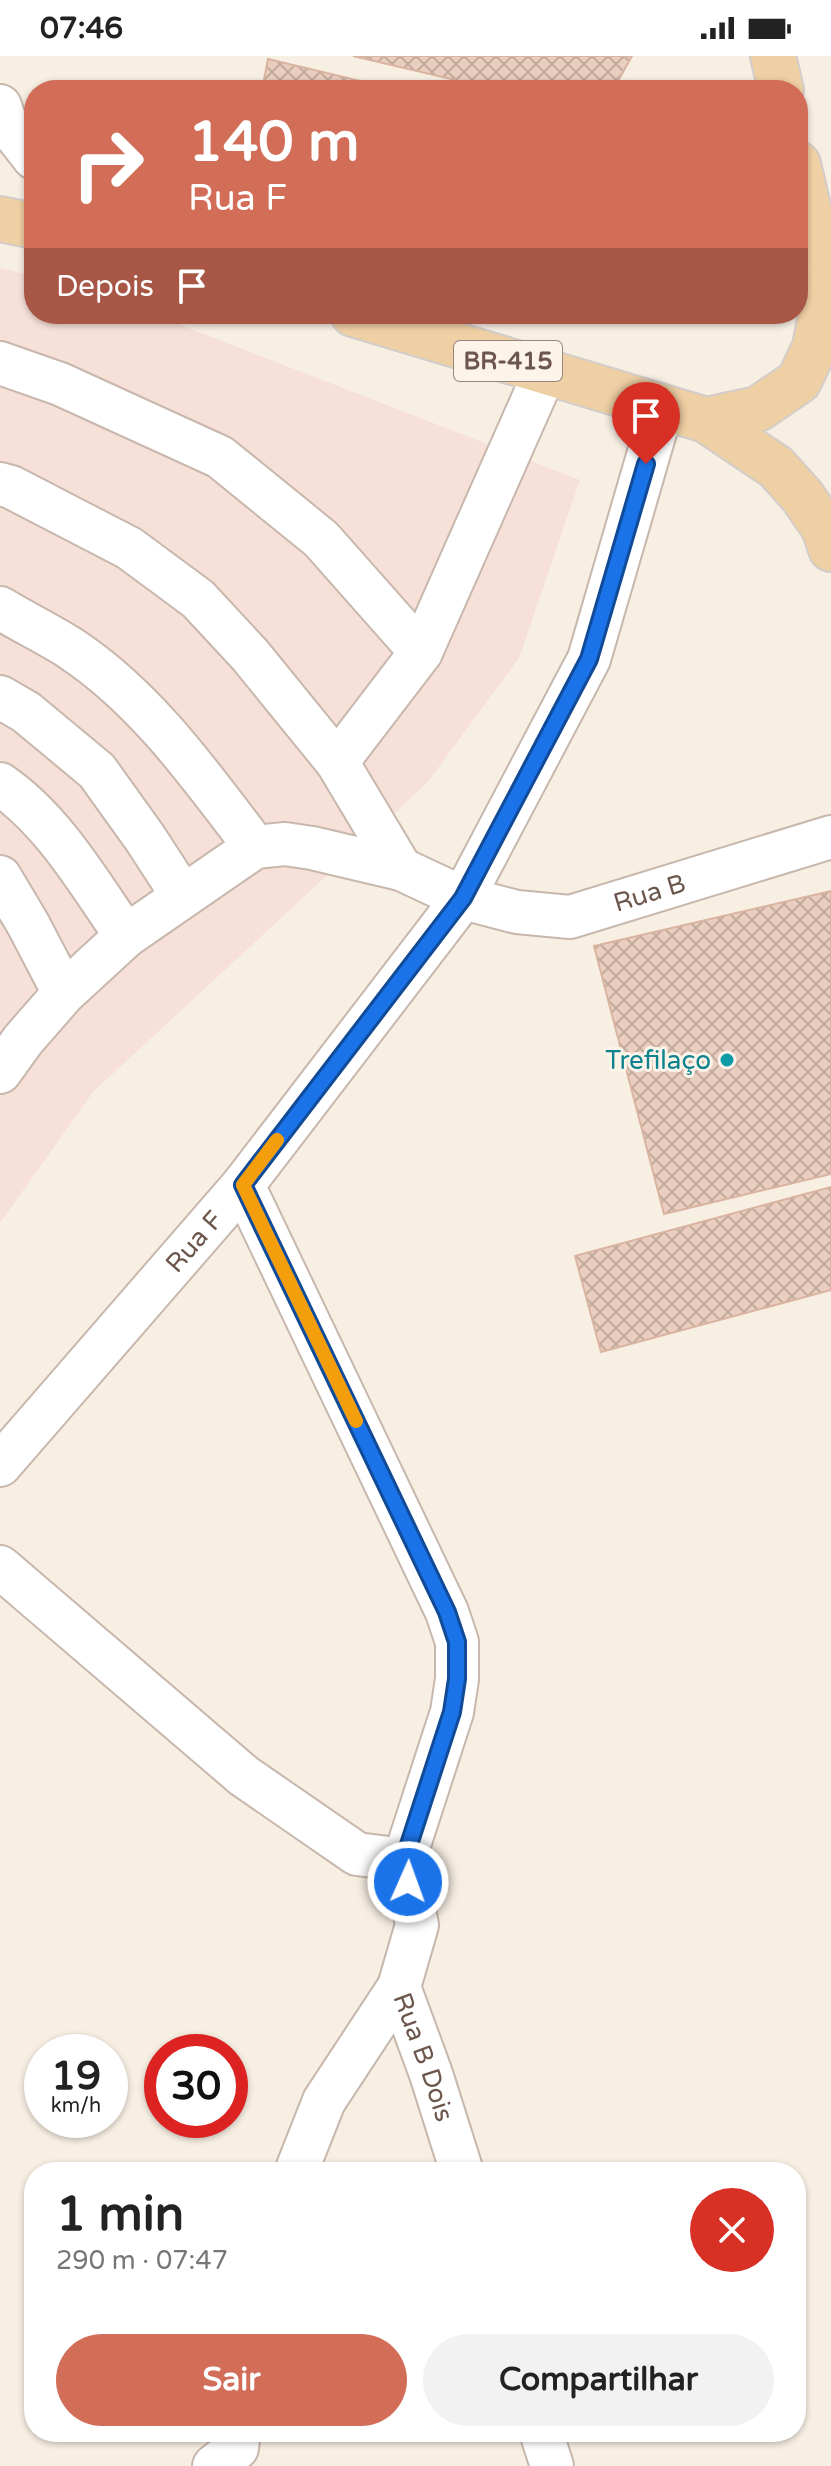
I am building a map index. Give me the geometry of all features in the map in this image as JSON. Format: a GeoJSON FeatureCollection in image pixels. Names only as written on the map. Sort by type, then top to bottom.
{"type":"FeatureCollection","features":[{"type":"Feature","properties":{"kind":"main road"},"geometry":{"type":"LineString","coordinates":[[773,56],[779,80]]}},
{"type":"Feature","properties":{"kind":"main road"},"geometry":{"type":"LineString","coordinates":[[706,420],[758,409],[799,381],[815,347],[828,297],[808,213]]}},
{"type":"Feature","properties":{"kind":"main road"},"geometry":{"type":"LineString","coordinates":[[0,219],[24,224]]}},
{"type":"Feature","properties":{"kind":"main road","name":"BR-415"},"geometry":{"type":"LineString","coordinates":[[386,324],[706,420],[776,467],[802,496],[824,528],[831,549]]}},
{"type":"Feature","properties":{"kind":"street"},"geometry":{"type":"LineString","coordinates":[[0,106],[5,121],[24,145]]}},
{"type":"Feature","properties":{"kind":"street"},"geometry":{"type":"LineString","coordinates":[[0,363],[60,384],[220,457],[321,539],[421,652]]}},
{"type":"Feature","properties":{"kind":"street"},"geometry":{"type":"LineString","coordinates":[[337,762],[421,652],[545,372]]}},
{"type":"Feature","properties":{"kind":"street","name":"Rua F"},"geometry":{"type":"LineString","coordinates":[[0,1465],[243,1185],[463,898],[589,659],[662,408]]}},
{"type":"Feature","properties":{"kind":"street"},"geometry":{"type":"LineString","coordinates":[[0,484],[129,548],[198,599],[250,655],[337,762],[401,869]]}},
{"type":"Feature","properties":{"kind":"street"},"geometry":{"type":"LineString","coordinates":[[0,608],[71,649],[125,692],[188,760],[255,847],[126,936],[64,993],[0,1072]]}},
{"type":"Feature","properties":{"kind":"street"},"geometry":{"type":"LineString","coordinates":[[0,697],[26,712],[97,771],[182,895]]}},
{"type":"Feature","properties":{"kind":"street"},"geometry":{"type":"LineString","coordinates":[[0,784],[52,832],[126,936]]}},
{"type":"Feature","properties":{"kind":"street","name":"Rua B"},"geometry":{"type":"LineString","coordinates":[[255,847],[285,844],[401,869],[463,898],[517,912],[570,917],[831,837]]}},
{"type":"Feature","properties":{"kind":"street"},"geometry":{"type":"LineString","coordinates":[[0,877],[64,993]]}},
{"type":"Feature","properties":{"kind":"street","name":"Rua B Dois"},"geometry":{"type":"LineString","coordinates":[[243,1185],[447,1612],[457,1642],[457,1679],[452,1712],[404,1860],[417,1925],[399,1987],[459,2162]]}},
{"type":"Feature","properties":{"kind":"street"},"geometry":{"type":"LineString","coordinates":[[0,1567],[244,1776],[357,1854],[404,1860]]}},
{"type":"Feature","properties":{"kind":"street"},"geometry":{"type":"LineString","coordinates":[[300,2162],[324,2101],[399,1987]]}},
{"type":"Feature","properties":{"kind":"street"},"geometry":{"type":"LineString","coordinates":[[544,2442],[552,2466]]}},
{"type":"Feature","properties":{"kind":"shaded area"},"geometry":{"type":"Polygon","coordinates":[[[0,268],[24,274],[24,324],[178,324],[580,480],[519,658],[427,783],[93,1092],[0,1223],[0,268]]]}},
{"type":"Feature","properties":{"kind":"building"},"geometry":{"type":"Polygon","coordinates":[[[353,56],[632,56],[619,80],[455,80],[353,56]]]}},
{"type":"Feature","properties":{"kind":"building"},"geometry":{"type":"Polygon","coordinates":[[[268,59],[356,80],[264,80],[268,59]]]}},
{"type":"Feature","properties":{"kind":"building","name":"Trefilaço"},"geometry":{"type":"Polygon","coordinates":[[[831,891],[831,1174],[664,1214],[594,946],[831,891]]]}},
{"type":"Feature","properties":{"kind":"building"},"geometry":{"type":"Polygon","coordinates":[[[831,1187],[831,1290],[601,1352],[575,1256],[831,1187]]]}},
{"type":"Feature","properties":{"kind":"slow traffic"},"geometry":{"type":"LineString","coordinates":[[277,1140],[243,1185],[356,1421]]}},
{"type":"Feature","properties":{"kind":"place","name":"Trefilaço"},"geometry":{"type":"Point","coordinates":[727,1060]}},
{"type":"Feature","properties":{"kind":"route"},"geometry":{"type":"LineString","coordinates":[[408,1882],[404,1860],[452,1712],[457,1679],[457,1642],[447,1612],[243,1185],[463,898],[589,659],[646,464]]}}]}
